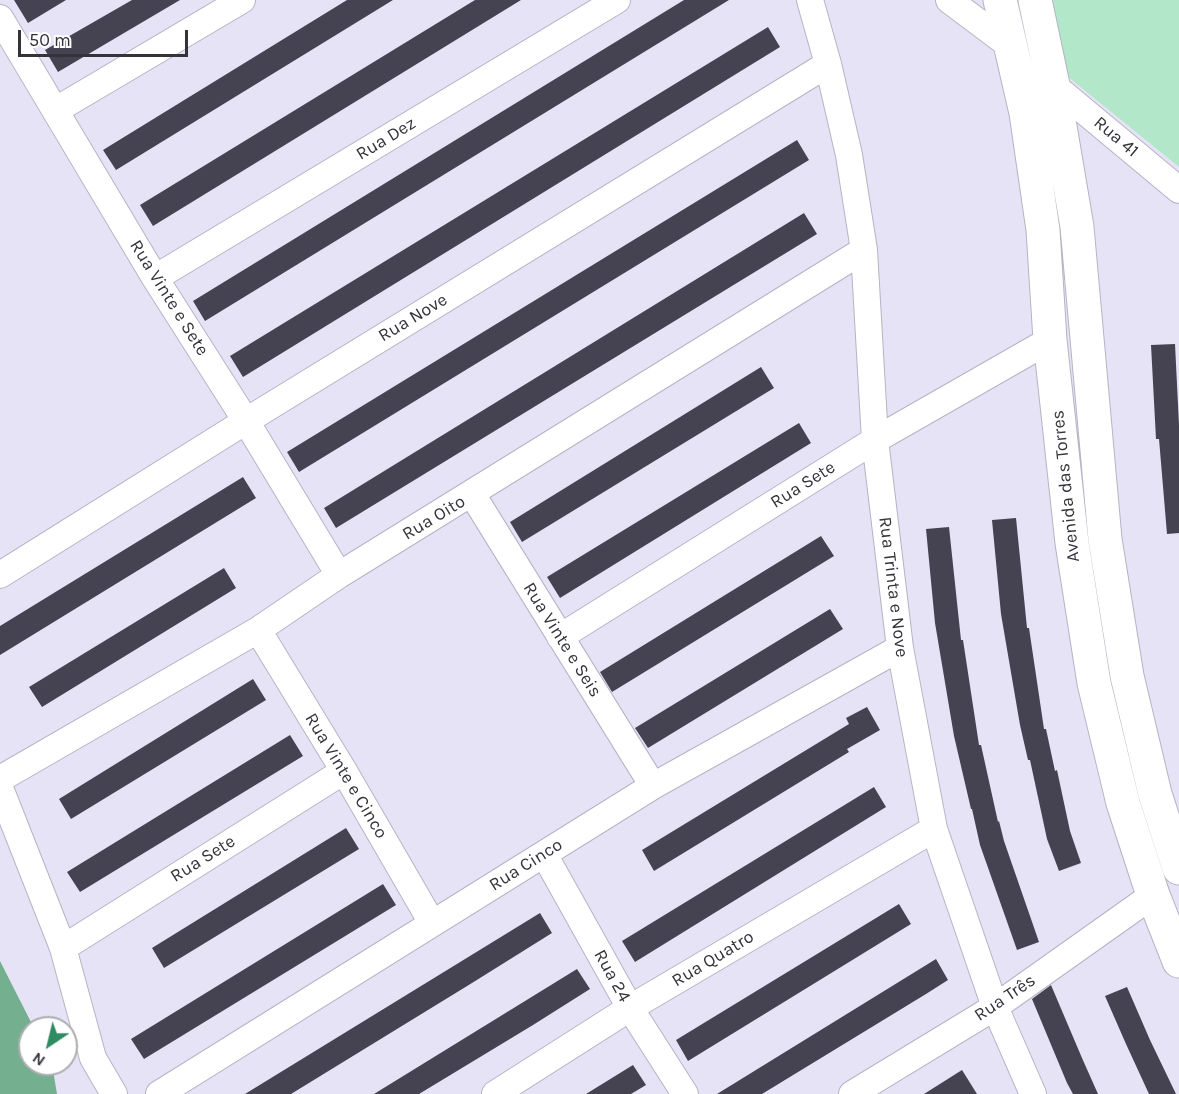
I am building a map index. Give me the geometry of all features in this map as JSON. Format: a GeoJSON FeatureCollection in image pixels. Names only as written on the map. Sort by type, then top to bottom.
{"type":"FeatureCollection","features":[{"type":"Feature","properties":{"kind":"main road","name":"Avenida das Torres"},"geometry":{"type":"LineString","coordinates":[[1000,0],[1026,113],[1043,230],[1050,340],[1072,543],[1094,682],[1123,803],[1153,895],[1179,962]]}},
{"type":"Feature","properties":{"kind":"main road","name":"Avenida das Torres"},"geometry":{"type":"LineString","coordinates":[[1035,0],[1053,85],[1077,227],[1105,539],[1123,653],[1155,794],[1179,868]]}},
{"type":"Feature","properties":{"kind":"street"},"geometry":{"type":"LineString","coordinates":[[56,111],[242,0]]}},
{"type":"Feature","properties":{"kind":"street","name":"Rua Dez"},"geometry":{"type":"LineString","coordinates":[[155,278],[617,0]]}},
{"type":"Feature","properties":{"kind":"street","name":"Rua Trinta e Nove"},"geometry":{"type":"LineString","coordinates":[[810,0],[828,64],[849,155],[864,250],[875,440],[900,648],[934,829],[995,1007],[1033,1094]]}},
{"type":"Feature","properties":{"kind":"street"},"geometry":{"type":"LineString","coordinates":[[949,0],[1010,45]]}},
{"type":"Feature","properties":{"kind":"street","name":"Rua Vinte e Sete"},"geometry":{"type":"LineString","coordinates":[[0,18],[155,278],[246,421],[339,575]]}},
{"type":"Feature","properties":{"kind":"street","name":"Rua Nove"},"geometry":{"type":"LineString","coordinates":[[0,575],[246,421],[828,64]]}},
{"type":"Feature","properties":{"kind":"street","name":"Rua 41"},"geometry":{"type":"LineString","coordinates":[[1053,85],[1179,190]]}},
{"type":"Feature","properties":{"kind":"street","name":"Rua Oito"},"geometry":{"type":"LineString","coordinates":[[0,779],[258,630],[339,575],[864,250]]}},
{"type":"Feature","properties":{"kind":"street","name":"Rua Sete"},"geometry":{"type":"LineString","coordinates":[[560,637],[875,440],[1050,340]]}},
{"type":"Feature","properties":{"kind":"street","name":"Rua Vinte e Seis"},"geometry":{"type":"LineString","coordinates":[[472,494],[653,786]]}},
{"type":"Feature","properties":{"kind":"street","name":"Rua Vinte e Cinco"},"geometry":{"type":"LineString","coordinates":[[258,630],[344,771],[432,923]]}},
{"type":"Feature","properties":{"kind":"street","name":"Rua Cinco"},"geometry":{"type":"LineString","coordinates":[[159,1094],[653,786],[900,648]]}},
{"type":"Feature","properties":{"kind":"street","name":"Rua Sete"},"geometry":{"type":"LineString","coordinates":[[63,948],[344,771]]}},
{"type":"Feature","properties":{"kind":"street"},"geometry":{"type":"LineString","coordinates":[[0,788],[63,948],[93,1058],[114,1094]]}},
{"type":"Feature","properties":{"kind":"street","name":"Rua Quatro"},"geometry":{"type":"LineString","coordinates":[[495,1094],[630,1008],[934,829]]}},
{"type":"Feature","properties":{"kind":"street","name":"Rua 24"},"geometry":{"type":"LineString","coordinates":[[544,854],[630,1008],[685,1094]]}},
{"type":"Feature","properties":{"kind":"street","name":"Rua Três"},"geometry":{"type":"LineString","coordinates":[[852,1094],[995,1007],[1153,895]]}},
{"type":"Feature","properties":{"kind":"green space"},"geometry":{"type":"Polygon","coordinates":[[[1048,0],[1179,0],[1179,167],[1067,76],[1048,0]]]}},
{"type":"Feature","properties":{"kind":"green space"},"geometry":{"type":"Polygon","coordinates":[[[0,961],[28,1016],[18,1016],[18,1076],[54,1076],[57,1094],[0,1094],[0,961]]]}},
{"type":"Feature","properties":{"kind":"building"},"geometry":{"type":"Polygon","coordinates":[[[14,0],[66,0],[28,23],[14,0]]]}},
{"type":"Feature","properties":{"kind":"building"},"geometry":{"type":"Polygon","coordinates":[[[132,0],[180,0],[58,72],[45,50],[132,0]]]}},
{"type":"Feature","properties":{"kind":"building"},"geometry":{"type":"Polygon","coordinates":[[[347,0],[393,0],[116,170],[103,150],[347,0]]]}},
{"type":"Feature","properties":{"kind":"building"},"geometry":{"type":"Polygon","coordinates":[[[475,0],[521,0],[153,226],[140,205],[475,0]]]}},
{"type":"Feature","properties":{"kind":"building"},"geometry":{"type":"Polygon","coordinates":[[[684,0],[729,0],[205,321],[193,301],[684,0]]]}},
{"type":"Feature","properties":{"kind":"building"},"geometry":{"type":"Polygon","coordinates":[[[768,27],[780,47],[243,377],[230,356],[768,27]]]}},
{"type":"Feature","properties":{"kind":"building"},"geometry":{"type":"Polygon","coordinates":[[[797,140],[809,160],[299,472],[287,452],[797,140]]]}},
{"type":"Feature","properties":{"kind":"building"},"geometry":{"type":"Polygon","coordinates":[[[804,213],[817,234],[336,528],[324,508],[804,213]]]}},
{"type":"Feature","properties":{"kind":"building"},"geometry":{"type":"Polygon","coordinates":[[[1175,344],[1179,425],[1179,533],[1167,534],[1159,439],[1156,439],[1151,345],[1175,344]]]}},
{"type":"Feature","properties":{"kind":"building"},"geometry":{"type":"Polygon","coordinates":[[[761,367],[774,388],[522,542],[510,522],[761,367]]]}},
{"type":"Feature","properties":{"kind":"building"},"geometry":{"type":"Polygon","coordinates":[[[799,423],[811,443],[560,598],[547,577],[799,423]]]}},
{"type":"Feature","properties":{"kind":"building"},"geometry":{"type":"Polygon","coordinates":[[[243,477],[256,498],[0,655],[0,626],[243,477]]]}},
{"type":"Feature","properties":{"kind":"building"},"geometry":{"type":"Polygon","coordinates":[[[1016,518],[1027,628],[1029,628],[1044,729],[1046,729],[1055,771],[1057,770],[1070,831],[1081,863],[1059,871],[1047,839],[1020,725],[1001,614],[992,520],[1016,518]]]}},
{"type":"Feature","properties":{"kind":"building"},"geometry":{"type":"Polygon","coordinates":[[[949,527],[961,640],[963,640],[979,745],[981,745],[998,822],[1039,942],[1017,950],[980,845],[954,736],[935,623],[926,529],[949,527]]]}},
{"type":"Feature","properties":{"kind":"building"},"geometry":{"type":"Polygon","coordinates":[[[821,536],[834,556],[612,692],[600,672],[821,536]]]}},
{"type":"Feature","properties":{"kind":"building"},"geometry":{"type":"Polygon","coordinates":[[[224,568],[236,588],[42,707],[29,687],[224,568]]]}},
{"type":"Feature","properties":{"kind":"building"},"geometry":{"type":"Polygon","coordinates":[[[830,609],[843,629],[648,748],[635,728],[830,609]]]}},
{"type":"Feature","properties":{"kind":"building"},"geometry":{"type":"Polygon","coordinates":[[[253,679],[266,700],[71,819],[59,799],[253,679]]]}},
{"type":"Feature","properties":{"kind":"building"},"geometry":{"type":"Polygon","coordinates":[[[867,707],[880,730],[847,749],[849,752],[654,871],[642,850],[849,724],[846,718],[867,707]]]}},
{"type":"Feature","properties":{"kind":"building"},"geometry":{"type":"Polygon","coordinates":[[[290,735],[303,756],[80,892],[67,872],[290,735]]]}},
{"type":"Feature","properties":{"kind":"building"},"geometry":{"type":"Polygon","coordinates":[[[874,787],[886,807],[635,962],[622,941],[874,787]]]}},
{"type":"Feature","properties":{"kind":"building"},"geometry":{"type":"Polygon","coordinates":[[[346,828],[359,849],[164,968],[152,948],[346,828]]]}},
{"type":"Feature","properties":{"kind":"building"},"geometry":{"type":"Polygon","coordinates":[[[383,884],[396,905],[144,1059],[131,1039],[383,884]]]}},
{"type":"Feature","properties":{"kind":"building"},"geometry":{"type":"Polygon","coordinates":[[[899,904],[911,924],[688,1061],[676,1040],[899,904]]]}},
{"type":"Feature","properties":{"kind":"building"},"geometry":{"type":"Polygon","coordinates":[[[540,913],[552,933],[472,983],[291,1094],[245,1094],[540,913]]]}},
{"type":"Feature","properties":{"kind":"building"},"geometry":{"type":"Polygon","coordinates":[[[936,959],[948,980],[926,994],[762,1094],[717,1094],[936,959]]]}},
{"type":"Feature","properties":{"kind":"building"},"geometry":{"type":"Polygon","coordinates":[[[577,969],[590,989],[533,1025],[419,1094],[374,1094],[577,969]]]}},
{"type":"Feature","properties":{"kind":"building"},"geometry":{"type":"Polygon","coordinates":[[[1051,985],[1098,1094],[1073,1094],[1067,1083],[1032,999],[1051,985]]]}},
{"type":"Feature","properties":{"kind":"building"},"geometry":{"type":"Polygon","coordinates":[[[1127,987],[1176,1094],[1149,1094],[1126,1044],[1105,996],[1127,987]]]}},
{"type":"Feature","properties":{"kind":"building"},"geometry":{"type":"Polygon","coordinates":[[[633,1065],[646,1085],[631,1094],[586,1094],[633,1065]]]}},
{"type":"Feature","properties":{"kind":"building"},"geometry":{"type":"Polygon","coordinates":[[[962,1070],[977,1094],[924,1094],[962,1070]]]}}]}
